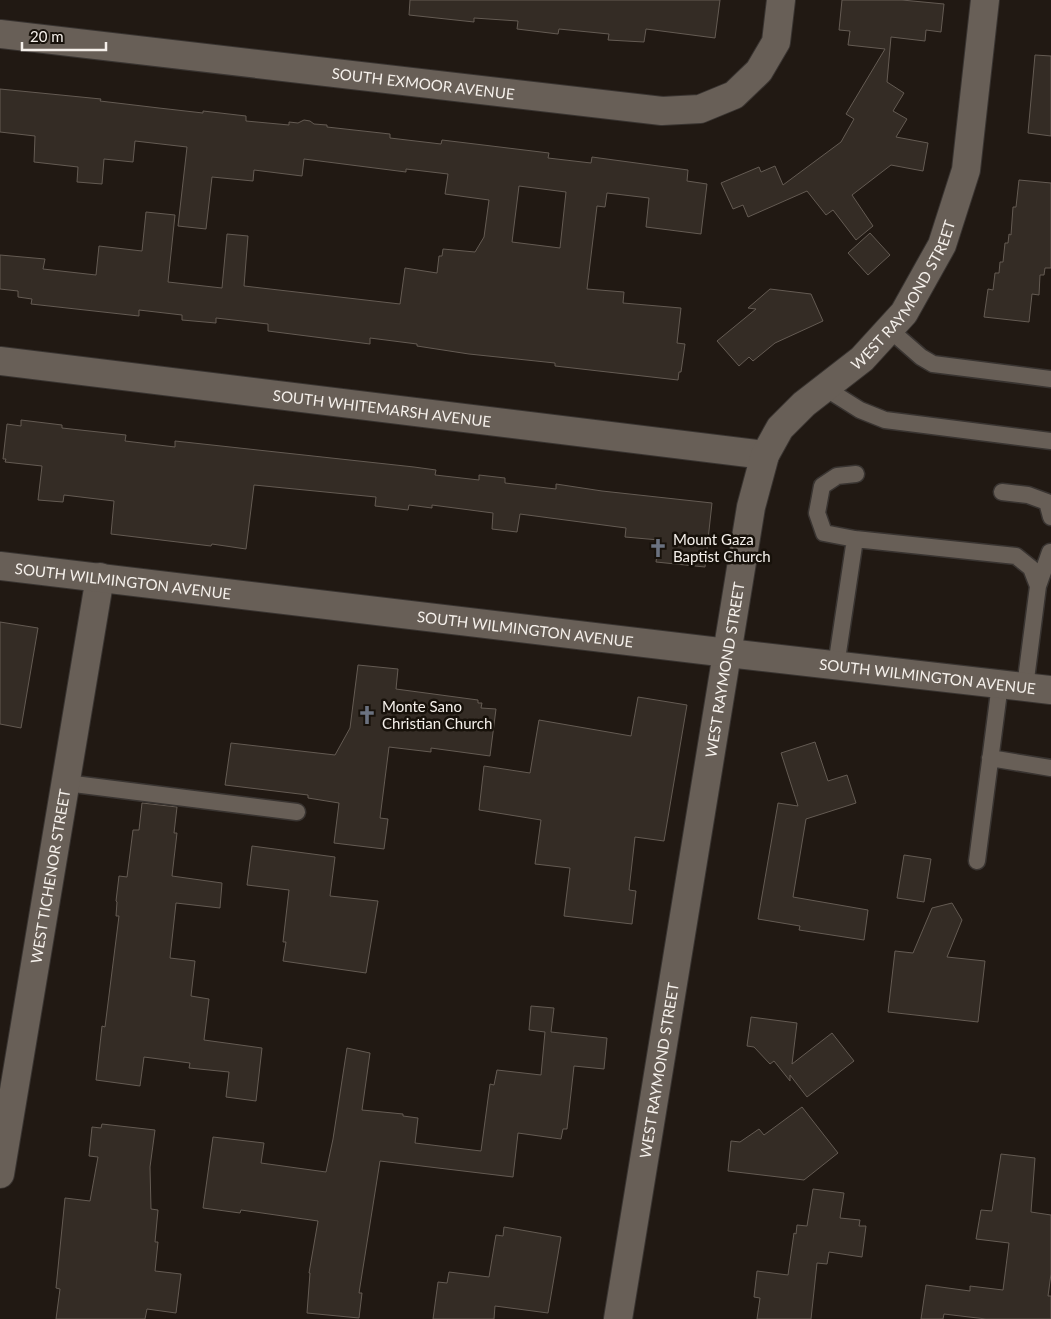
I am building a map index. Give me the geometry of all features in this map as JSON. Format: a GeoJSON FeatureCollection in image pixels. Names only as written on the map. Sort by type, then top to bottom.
{"type":"FeatureCollection","features":[{"type":"Feature","properties":{"kind":"street","name":"SOUTH EXMOOR AVENUE"},"geometry":{"type":"LineString","coordinates":[[0,34],[662,111],[700,109],[734,95],[760,71],[776,42],[781,0]]}},
{"type":"Feature","properties":{"kind":"street","name":"WEST RAYMOND STREET"},"geometry":{"type":"LineString","coordinates":[[618,1319],[751,507],[765,455],[780,428],[804,404],[862,359],[904,314],[942,245],[966,170],[985,0]]}},
{"type":"Feature","properties":{"kind":"street","name":"SOUTH WHITEMARSH AVENUE"},"geometry":{"type":"LineString","coordinates":[[0,361],[765,455]]}},
{"type":"Feature","properties":{"kind":"street","name":"SOUTH WILMINGTON AVENUE"},"geometry":{"type":"LineString","coordinates":[[0,566],[1025,687]]}},
{"type":"Feature","properties":{"kind":"street","name":"WEST TICHENOR STREET"},"geometry":{"type":"LineString","coordinates":[[0,1174],[100,577]]}},
{"type":"Feature","properties":{"kind":"lane"},"geometry":{"type":"LineString","coordinates":[[889,329],[921,357],[933,364],[1051,380]]}},
{"type":"Feature","properties":{"kind":"lane"},"geometry":{"type":"LineString","coordinates":[[825,388],[860,410],[886,420],[1051,441]]}},
{"type":"Feature","properties":{"kind":"lane"},"geometry":{"type":"LineString","coordinates":[[856,474],[836,476],[822,486],[817,513],[824,533],[854,540],[1016,556],[1031,568],[1038,586]]}},
{"type":"Feature","properties":{"kind":"lane"},"geometry":{"type":"LineString","coordinates":[[1002,492],[1028,495],[1047,502],[1051,517]]}},
{"type":"Feature","properties":{"kind":"lane"},"geometry":{"type":"LineString","coordinates":[[836,666],[854,540]]}},
{"type":"Feature","properties":{"kind":"lane"},"geometry":{"type":"LineString","coordinates":[[977,861],[990,758],[1025,687],[1038,586],[1050,552]]}},
{"type":"Feature","properties":{"kind":"lane"},"geometry":{"type":"LineString","coordinates":[[990,758],[1051,768]]}},
{"type":"Feature","properties":{"kind":"lane"},"geometry":{"type":"LineString","coordinates":[[66,783],[297,812]]}},
{"type":"Feature","properties":{"kind":"building"},"geometry":{"type":"Polygon","coordinates":[[[410,0],[720,0],[715,38],[646,29],[644,42],[608,40],[609,34],[559,29],[558,34],[517,29],[518,21],[474,18],[474,22],[409,15],[410,0]]]}},
{"type":"Feature","properties":{"kind":"building"},"geometry":{"type":"Polygon","coordinates":[[[842,0],[902,0],[944,4],[941,32],[926,30],[925,41],[891,37],[887,82],[904,93],[893,111],[907,119],[896,137],[928,143],[923,171],[891,165],[852,195],[873,226],[856,240],[833,210],[826,215],[807,191],[748,217],[743,205],[733,209],[721,183],[759,167],[761,172],[775,166],[783,185],[841,142],[854,119],[846,114],[885,49],[848,45],[850,31],[839,30],[842,0]]]}},
{"type":"Feature","properties":{"kind":"building"},"geometry":{"type":"Polygon","coordinates":[[[1035,55],[1051,56],[1051,136],[1028,133],[1035,55]]]}},
{"type":"Feature","properties":{"kind":"building"},"geometry":{"type":"Polygon","coordinates":[[[0,89],[101,99],[100,101],[203,113],[203,111],[246,116],[246,121],[289,125],[289,122],[298,123],[304,120],[314,124],[327,125],[327,127],[390,134],[390,138],[441,144],[442,140],[549,153],[548,158],[591,163],[592,157],[688,170],[687,181],[707,184],[701,234],[646,227],[649,198],[607,193],[605,207],[597,206],[587,289],[624,292],[623,303],[681,308],[677,343],[685,344],[681,372],[679,372],[678,380],[555,366],[555,363],[469,354],[417,346],[417,344],[370,338],[370,344],[268,331],[268,324],[216,318],[216,323],[182,320],[182,315],[139,310],[139,316],[31,304],[32,299],[18,297],[18,291],[0,289],[0,255],[45,259],[43,269],[96,275],[99,246],[142,251],[146,212],[175,215],[168,282],[222,288],[227,234],[248,236],[244,286],[400,304],[405,268],[437,273],[439,256],[442,256],[443,249],[475,252],[484,237],[489,200],[445,194],[448,174],[406,169],[406,172],[304,159],[302,176],[254,170],[253,181],[212,177],[206,229],[178,226],[187,147],[135,141],[133,162],[104,159],[102,184],[77,182],[78,167],[34,162],[35,136],[0,132],[0,89]],[[519,186],[512,242],[560,248],[566,192],[519,186]]]}},
{"type":"Feature","properties":{"kind":"building"},"geometry":{"type":"Polygon","coordinates":[[[1019,180],[1051,183],[1051,268],[1045,268],[1044,275],[1040,275],[1039,295],[1032,294],[1029,322],[984,317],[988,289],[993,290],[995,273],[999,273],[1000,262],[1003,262],[1005,243],[1008,243],[1009,234],[1011,235],[1013,207],[1016,207],[1019,180]]]}},
{"type":"Feature","properties":{"kind":"building"},"geometry":{"type":"Polygon","coordinates":[[[870,233],[890,255],[868,275],[848,253],[870,233]]]}},
{"type":"Feature","properties":{"kind":"building"},"geometry":{"type":"Polygon","coordinates":[[[770,289],[811,294],[823,321],[775,343],[753,361],[749,357],[739,366],[717,341],[756,309],[748,308],[770,289]]]}},
{"type":"Feature","properties":{"kind":"building"},"geometry":{"type":"Polygon","coordinates":[[[21,420],[62,425],[62,428],[126,435],[125,441],[175,447],[175,441],[414,467],[436,470],[435,475],[479,480],[479,475],[505,478],[505,483],[556,489],[556,484],[712,503],[705,567],[656,562],[659,540],[625,537],[626,528],[520,514],[517,532],[492,529],[493,513],[432,505],[432,508],[409,505],[408,510],[375,506],[376,497],[254,485],[246,549],[111,534],[114,501],[64,495],[63,502],[38,500],[42,466],[5,462],[6,459],[3,459],[7,424],[21,426],[21,420]]]}},
{"type":"Feature","properties":{"kind":"building"},"geometry":{"type":"Polygon","coordinates":[[[0,622],[38,628],[21,728],[0,724],[0,622]]]}},
{"type":"Feature","properties":{"kind":"building"},"geometry":{"type":"Polygon","coordinates":[[[358,665],[398,669],[396,689],[478,700],[478,703],[482,703],[481,708],[496,709],[490,756],[431,748],[431,752],[389,747],[380,818],[388,819],[384,849],[334,843],[339,803],[308,798],[308,795],[225,785],[231,743],[335,755],[350,728],[358,665]]]}},
{"type":"Feature","properties":{"kind":"building"},"geometry":{"type":"Polygon","coordinates":[[[638,697],[687,705],[664,841],[635,837],[629,890],[636,891],[632,924],[564,916],[570,868],[535,864],[541,820],[479,810],[484,766],[530,773],[539,720],[631,736],[638,697]]]}},
{"type":"Feature","properties":{"kind":"building"},"geometry":{"type":"Polygon","coordinates":[[[815,742],[828,781],[847,775],[856,803],[806,819],[793,897],[868,910],[864,940],[799,930],[800,926],[758,919],[778,803],[798,806],[781,753],[815,742]]]}},
{"type":"Feature","properties":{"kind":"building"},"geometry":{"type":"Polygon","coordinates":[[[142,803],[177,807],[174,833],[177,833],[172,876],[222,883],[220,908],[176,903],[170,958],[195,961],[191,996],[209,999],[204,1040],[262,1048],[256,1101],[226,1097],[229,1072],[189,1068],[190,1063],[144,1057],[140,1086],[96,1080],[102,1026],[105,1027],[119,916],[116,916],[116,901],[119,876],[127,877],[133,830],[139,830],[142,803]]]}},
{"type":"Feature","properties":{"kind":"building"},"geometry":{"type":"Polygon","coordinates":[[[252,846],[335,857],[330,896],[378,901],[366,973],[283,961],[286,942],[283,942],[289,890],[247,885],[252,846]]]}},
{"type":"Feature","properties":{"kind":"building"},"geometry":{"type":"Polygon","coordinates":[[[904,855],[931,859],[924,902],[897,898],[904,855]]]}},
{"type":"Feature","properties":{"kind":"building"},"geometry":{"type":"Polygon","coordinates":[[[952,903],[962,920],[947,957],[985,961],[978,1022],[888,1012],[895,951],[913,953],[932,908],[952,903]]]}},
{"type":"Feature","properties":{"kind":"building"},"geometry":{"type":"Polygon","coordinates":[[[531,1006],[554,1008],[551,1032],[607,1038],[604,1069],[574,1066],[567,1129],[563,1129],[561,1139],[518,1133],[513,1177],[380,1161],[359,1293],[362,1293],[359,1318],[307,1313],[309,1273],[318,1221],[241,1210],[240,1213],[203,1208],[213,1137],[264,1143],[261,1163],[326,1172],[347,1048],[370,1053],[362,1110],[403,1114],[403,1116],[418,1118],[415,1143],[481,1151],[490,1084],[494,1085],[497,1070],[541,1075],[545,1032],[529,1030],[531,1006]]]}},
{"type":"Feature","properties":{"kind":"building"},"geometry":{"type":"Polygon","coordinates":[[[751,1017],[797,1023],[792,1064],[832,1033],[854,1061],[807,1097],[790,1075],[790,1081],[774,1061],[770,1064],[754,1047],[747,1046],[751,1017]]]}},
{"type":"Feature","properties":{"kind":"building"},"geometry":{"type":"Polygon","coordinates":[[[802,1107],[838,1153],[804,1180],[728,1171],[731,1141],[740,1142],[759,1129],[764,1135],[802,1107]]]}},
{"type":"Feature","properties":{"kind":"building"},"geometry":{"type":"Polygon","coordinates":[[[102,1124],[155,1130],[150,1167],[151,1209],[158,1210],[155,1242],[158,1242],[155,1271],[181,1274],[176,1313],[147,1309],[145,1319],[56,1319],[60,1289],[56,1288],[65,1198],[90,1201],[98,1157],[89,1156],[92,1127],[101,1128],[102,1124]]]}},
{"type":"Feature","properties":{"kind":"building"},"geometry":{"type":"Polygon","coordinates":[[[1001,1154],[1035,1158],[1031,1212],[1051,1215],[1051,1274],[1048,1296],[1051,1296],[1051,1319],[986,1319],[944,1314],[943,1319],[921,1319],[926,1285],[970,1291],[970,1286],[1003,1290],[1009,1243],[976,1239],[981,1210],[992,1211],[1001,1154]]]}},
{"type":"Feature","properties":{"kind":"building"},"geometry":{"type":"Polygon","coordinates":[[[813,1189],[844,1193],[840,1218],[860,1220],[859,1226],[866,1226],[862,1257],[829,1252],[827,1264],[817,1263],[811,1319],[757,1319],[760,1298],[754,1297],[757,1271],[788,1275],[794,1233],[796,1234],[797,1225],[807,1226],[813,1189]]]}},
{"type":"Feature","properties":{"kind":"building"},"geometry":{"type":"Polygon","coordinates":[[[504,1227],[561,1237],[548,1313],[495,1306],[494,1319],[433,1319],[438,1282],[447,1283],[449,1272],[489,1277],[496,1235],[503,1236],[504,1227]]]}},
{"type":"Feature","properties":{"kind":"place","name":"Mount Gaza Baptist Church"},"geometry":{"type":"Point","coordinates":[658,548]}},
{"type":"Feature","properties":{"kind":"place","name":"Monte Sano Christian Church"},"geometry":{"type":"Point","coordinates":[367,715]}}]}
